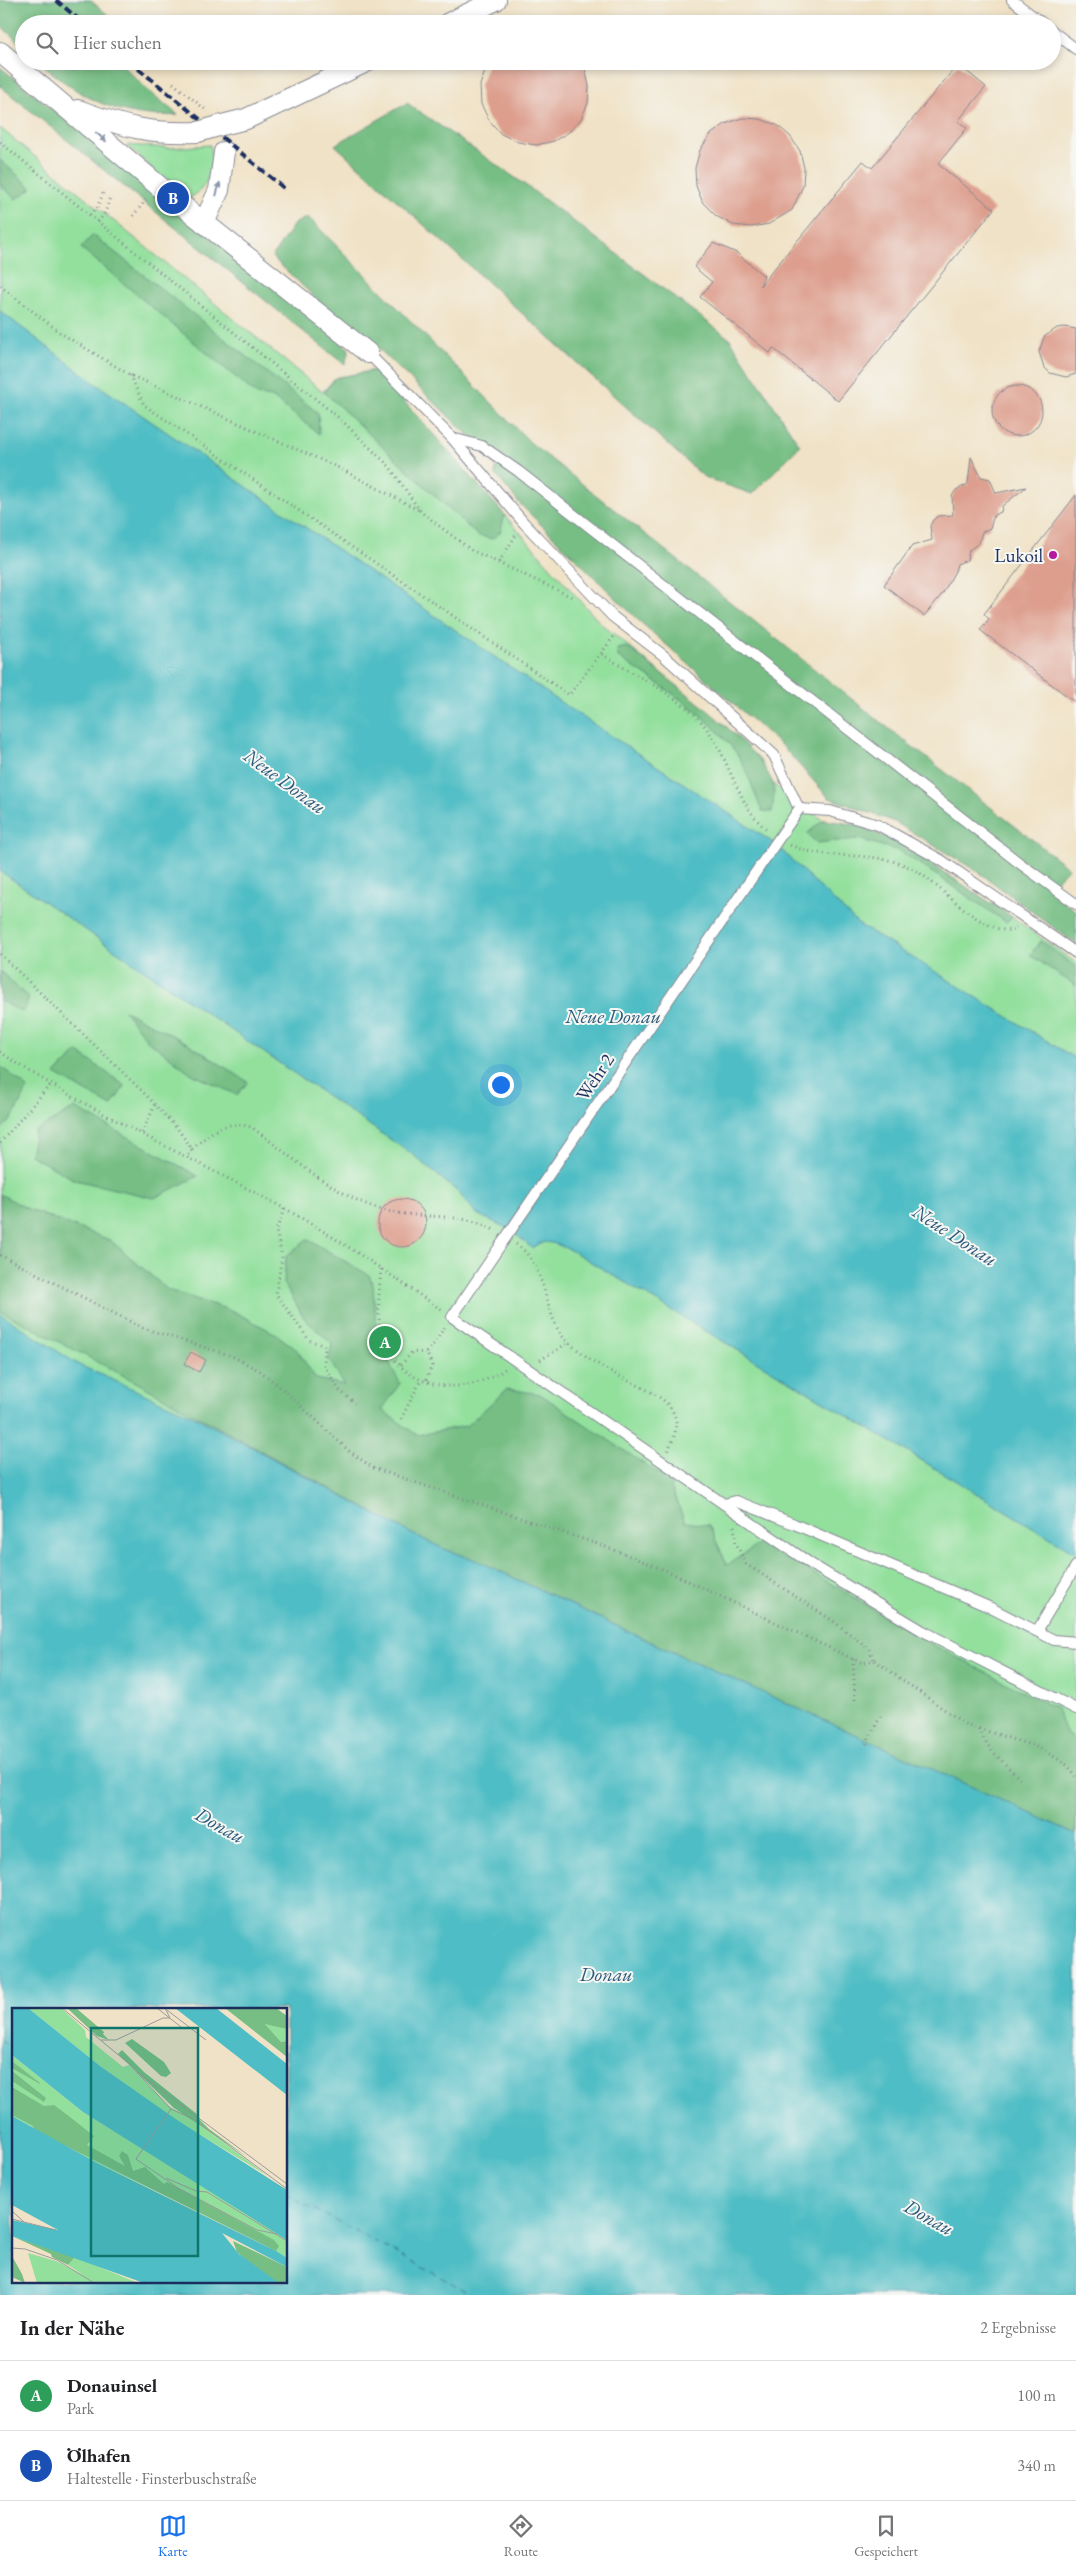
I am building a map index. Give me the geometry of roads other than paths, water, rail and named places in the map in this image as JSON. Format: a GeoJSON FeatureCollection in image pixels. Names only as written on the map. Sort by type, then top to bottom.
{"type":"FeatureCollection","features":[{"type":"Feature","properties":{"kind":"street"},"geometry":{"type":"LineString","coordinates":[[465,15],[496,0]]}},
{"type":"Feature","properties":{"kind":"street"},"geometry":{"type":"LineString","coordinates":[[0,52],[15,64]]}},
{"type":"Feature","properties":{"kind":"street"},"geometry":{"type":"LineString","coordinates":[[22,70],[204,223],[368,353]]}},
{"type":"Feature","properties":{"kind":"street"},"geometry":{"type":"LineString","coordinates":[[65,105],[122,126],[166,133],[198,132],[216,119],[246,119],[349,70]]}},
{"type":"Feature","properties":{"kind":"street"},"geometry":{"type":"LineString","coordinates":[[204,223],[219,190],[224,152]]}},
{"type":"Feature","properties":{"kind":"lane"},"geometry":{"type":"LineString","coordinates":[[1012,0],[1031,15]]}},
{"type":"Feature","properties":{"kind":"lane"},"geometry":{"type":"LineString","coordinates":[[1061,38],[1076,49]]}},
{"type":"Feature","properties":{"kind":"lane"},"geometry":{"type":"LineString","coordinates":[[198,132],[211,133],[218,139],[224,152]]}},
{"type":"Feature","properties":{"kind":"lane"},"geometry":{"type":"LineString","coordinates":[[368,353],[452,438],[524,523],[622,624],[663,656],[774,755],[800,809],[830,811],[878,825],[941,860],[1076,953]]}},
{"type":"Feature","properties":{"kind":"lane"},"geometry":{"type":"LineString","coordinates":[[452,438],[482,446],[518,471],[1018,862],[1076,904]]}},
{"type":"Feature","properties":{"kind":"lane","name":"Wehr 2"},"geometry":{"type":"LineString","coordinates":[[724,1504],[452,1317],[800,809]]}},
{"type":"Feature","properties":{"kind":"lane"},"geometry":{"type":"LineString","coordinates":[[724,1504],[736,1501],[989,1607],[1054,1640],[1076,1642]]}},
{"type":"Feature","properties":{"kind":"lane"},"geometry":{"type":"LineString","coordinates":[[724,1504],[806,1561],[873,1602],[1008,1675],[1076,1709]]}},
{"type":"Feature","properties":{"kind":"lane"},"geometry":{"type":"LineString","coordinates":[[1037,1631],[1076,1566]]}},
{"type":"Feature","properties":{"kind":"water","name":"Neue Donau"},"geometry":{"type":"Polygon","coordinates":[[[0,311],[92,381],[572,710],[775,844],[858,924],[1076,1059],[1076,1553],[576,1253],[548,1242],[537,1244],[532,1248],[511,1230],[477,1214],[458,1192],[413,1155],[0,871],[0,311]]]}},
{"type":"Feature","properties":{"kind":"water","name":"Donau"},"geometry":{"type":"Polygon","coordinates":[[[0,1314],[79,1365],[196,1417],[410,1533],[444,1549],[476,1560],[655,1644],[1076,1834],[1076,2295],[0,2295],[0,1314]]]}},
{"type":"Feature","properties":{"kind":"railway"},"geometry":{"type":"LineString","coordinates":[[56,0],[74,15]]}},
{"type":"Feature","properties":{"kind":"railway"},"geometry":{"type":"LineString","coordinates":[[140,70],[285,189]]}},
{"type":"Feature","properties":{"kind":"place","name":"Ölhafen"},"geometry":{"type":"Point","coordinates":[173,198]}},
{"type":"Feature","properties":{"kind":"place","name":"Lukoil"},"geometry":{"type":"Point","coordinates":[1053,555]}},
{"type":"Feature","properties":{"kind":"place","name":"Donauinsel"},"geometry":{"type":"Point","coordinates":[385,1342]}}]}
